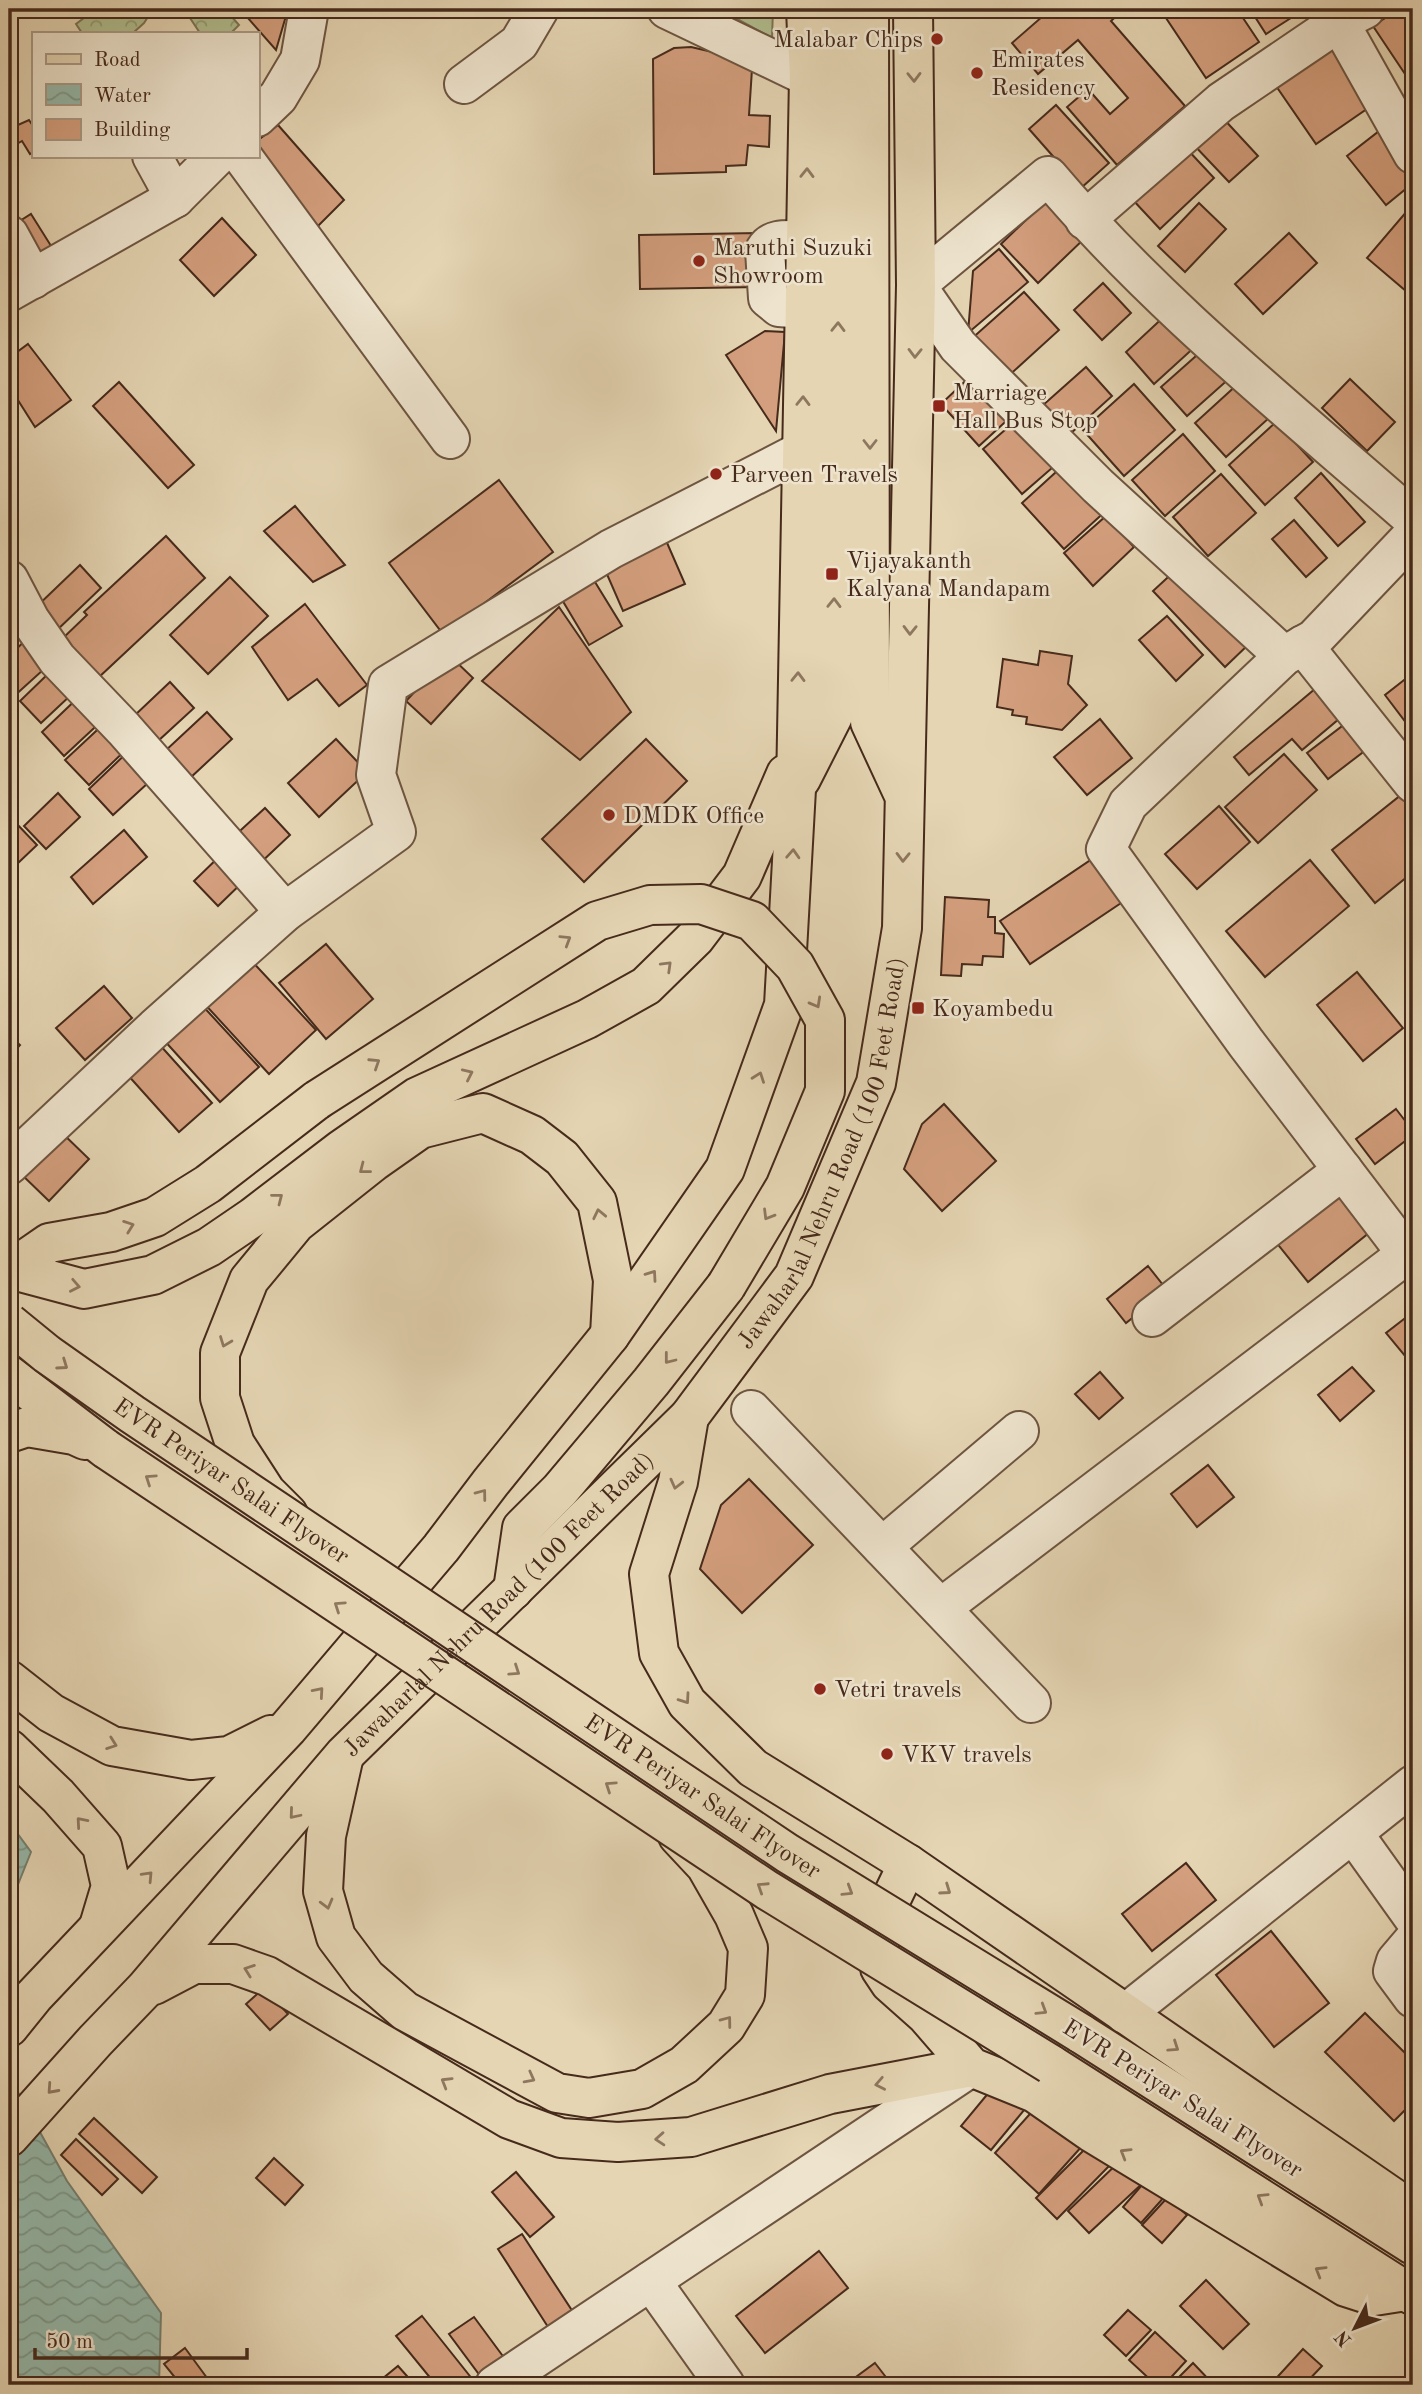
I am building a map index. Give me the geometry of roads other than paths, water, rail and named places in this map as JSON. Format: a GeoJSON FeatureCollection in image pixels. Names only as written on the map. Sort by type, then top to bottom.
{"type":"FeatureCollection","features":[{"type":"Feature","properties":{"kind":"main road"},"geometry":{"type":"LineString","coordinates":[[9,2027],[34,1996],[288,1727],[441,1548],[610,1335],[725,1169],[784,1005],[797,745],[809,77],[806,9]]}},
{"type":"Feature","properties":{"kind":"main road"},"geometry":{"type":"LineString","coordinates":[[796,789],[833,716],[839,200],[838,9]]}},
{"type":"Feature","properties":{"kind":"main road"},"geometry":{"type":"LineString","coordinates":[[869,9],[870,722],[904,795]]}},
{"type":"Feature","properties":{"kind":"main road","name":"Jawaharlal Nehru Road (100 Feet Road)"},"geometry":{"type":"LineString","coordinates":[[9,2137],[145,1989],[344,1755],[689,1417],[794,1276],[876,1083],[902,928],[916,285],[913,9]]}},
{"type":"Feature","properties":{"kind":"main road"},"geometry":{"type":"LineString","coordinates":[[10,1270],[84,1289],[153,1275],[209,1247],[417,1097],[587,1019],[646,986],[695,938],[742,876],[772,811],[797,745]]}},
{"type":"Feature","properties":{"kind":"main road"},"geometry":{"type":"LineString","coordinates":[[10,1270],[49,1243],[111,1232],[155,1217],[208,1184],[317,1100],[597,921],[650,905],[701,904],[751,921],[795,966],[825,1020],[825,1091],[785,1187],[726,1286],[651,1382],[560,1490],[522,1528],[513,1590]]}},
{"type":"Feature","properties":{"kind":"main road"},"geometry":{"type":"LineString","coordinates":[[299,1525],[266,1492],[235,1444],[219,1398],[220,1353],[249,1280],[296,1223],[420,1129],[482,1113],[532,1135],[562,1158],[597,1202],[613,1280],[610,1335]]}},
{"type":"Feature","properties":{"kind":"main road","name":"EVR Periyar Salai Flyover"},"geometry":{"type":"LineString","coordinates":[[9,1323],[47,1354],[132,1414],[787,1853],[1404,2230]]}},
{"type":"Feature","properties":{"kind":"main road","name":"EVR Periyar Salai Flyover"},"geometry":{"type":"LineString","coordinates":[[9,1375],[106,1449],[767,1890],[1062,2071],[1410,2293]]}},
{"type":"Feature","properties":{"kind":"main road"},"geometry":{"type":"LineString","coordinates":[[689,1417],[678,1482],[649,1574],[659,1653],[687,1703],[752,1768],[908,1864],[1402,2204],[1404,2230]]}},
{"type":"Feature","properties":{"kind":"main road"},"geometry":{"type":"LineString","coordinates":[[9,1433],[27,1427],[74,1435],[106,1449]]}},
{"type":"Feature","properties":{"kind":"main road"},"geometry":{"type":"LineString","coordinates":[[9,1680],[51,1713],[112,1746],[191,1759],[229,1756],[288,1727]]}},
{"type":"Feature","properties":{"kind":"main road"},"geometry":{"type":"LineString","coordinates":[[9,1749],[58,1796],[102,1846],[111,1886],[98,1928]]}},
{"type":"Feature","properties":{"kind":"main road"},"geometry":{"type":"LineString","coordinates":[[344,1755],[326,1836],[323,1891],[336,1937],[366,1977],[405,2011],[557,2093],[589,2098],[642,2089],[684,2065],[726,2026],[745,1995],[748,1948],[734,1914],[706,1866],[667,1824]]}},
{"type":"Feature","properties":{"kind":"main road"},"geometry":{"type":"LineString","coordinates":[[908,1864],[878,1926],[880,1968],[890,1983],[926,2015],[971,2067],[1035,2094],[1091,2132],[1346,2287],[1374,2296],[1410,2293]]}},
{"type":"Feature","properties":{"kind":"main road"},"geometry":{"type":"LineString","coordinates":[[145,1989],[194,1964],[233,1964],[267,1976],[509,2119],[561,2138],[618,2142],[691,2137],[830,2094],[971,2067]]}},
{"type":"Feature","properties":{"kind":"street"},"geometry":{"type":"LineString","coordinates":[[259,115],[278,97],[300,60],[309,9]]}},
{"type":"Feature","properties":{"kind":"street"},"geometry":{"type":"LineString","coordinates":[[464,84],[519,43],[539,9]]}},
{"type":"Feature","properties":{"kind":"street"},"geometry":{"type":"LineString","coordinates":[[667,9],[809,77]]}},
{"type":"Feature","properties":{"kind":"street"},"geometry":{"type":"LineString","coordinates":[[1086,220],[1221,102],[1352,15],[1413,154]]}},
{"type":"Feature","properties":{"kind":"street"},"geometry":{"type":"LineString","coordinates":[[153,158],[175,198]]}},
{"type":"Feature","properties":{"kind":"street"},"geometry":{"type":"LineString","coordinates":[[9,235],[21,285],[175,198],[215,158]]}},
{"type":"Feature","properties":{"kind":"street"},"geometry":{"type":"LineString","coordinates":[[243,158],[450,439]]}},
{"type":"Feature","properties":{"kind":"street"},"geometry":{"type":"LineString","coordinates":[[1413,519],[1173,309],[1086,220],[1048,176],[916,285],[958,346],[1098,486],[1294,651],[1413,783]]}},
{"type":"Feature","properties":{"kind":"street"},"geometry":{"type":"LineString","coordinates":[[9,1165],[155,1028],[285,912],[396,832],[376,775],[388,685],[611,549],[802,452]]}},
{"type":"Feature","properties":{"kind":"street"},"geometry":{"type":"LineString","coordinates":[[941,1608],[1410,1258],[1247,1043],[1106,849],[1128,804],[1294,651],[1314,639],[1413,535]]}},
{"type":"Feature","properties":{"kind":"street"},"geometry":{"type":"LineString","coordinates":[[9,580],[30,620],[57,659],[124,729],[285,912]]}},
{"type":"Feature","properties":{"kind":"street"},"geometry":{"type":"LineString","coordinates":[[1152,1317],[1343,1170]]}},
{"type":"Feature","properties":{"kind":"street"},"geometry":{"type":"LineString","coordinates":[[751,1410],[1031,1703]]}},
{"type":"Feature","properties":{"kind":"street"},"geometry":{"type":"LineString","coordinates":[[882,1547],[1019,1431]]}},
{"type":"Feature","properties":{"kind":"street"},"geometry":{"type":"LineString","coordinates":[[1125,2014],[1413,1785]]}},
{"type":"Feature","properties":{"kind":"street"},"geometry":{"type":"LineString","coordinates":[[1353,1833],[1402,1876],[1413,1917]]}},
{"type":"Feature","properties":{"kind":"street"},"geometry":{"type":"LineString","coordinates":[[1413,1941],[1396,1961],[1393,1971],[1413,1998]]}},
{"type":"Feature","properties":{"kind":"street"},"geometry":{"type":"LineString","coordinates":[[495,2385],[971,2067]]}},
{"type":"Feature","properties":{"kind":"street"},"geometry":{"type":"LineString","coordinates":[[651,2281],[725,2385]]}},
{"type":"Feature","properties":{"kind":"water"},"geometry":{"type":"Polygon","coordinates":[[[9,1822],[31,1852],[9,1907],[9,1822]]]}},
{"type":"Feature","properties":{"kind":"water"},"geometry":{"type":"Polygon","coordinates":[[[9,2076],[67,2181],[161,2313],[159,2385],[9,2385],[9,2076]]]}},
{"type":"Feature","properties":{"kind":"place","name":"Malabar Chips"},"geometry":{"type":"Point","coordinates":[937,39]}},
{"type":"Feature","properties":{"kind":"place","name":"Emirates Residency"},"geometry":{"type":"Point","coordinates":[977,73]}},
{"type":"Feature","properties":{"kind":"place","name":"Maruthi Suzuki Showroom"},"geometry":{"type":"Point","coordinates":[699,261]}},
{"type":"Feature","properties":{"kind":"place","name":"Marriage Hall Bus Stop"},"geometry":{"type":"Point","coordinates":[939,406]}},
{"type":"Feature","properties":{"kind":"place","name":"Parveen Travels"},"geometry":{"type":"Point","coordinates":[716,474]}},
{"type":"Feature","properties":{"kind":"place","name":"Vijayakanth Kalyana Mandapam"},"geometry":{"type":"Point","coordinates":[832,574]}},
{"type":"Feature","properties":{"kind":"place","name":"DMDK Office"},"geometry":{"type":"Point","coordinates":[609,815]}},
{"type":"Feature","properties":{"kind":"place","name":"Koyambedu"},"geometry":{"type":"Point","coordinates":[918,1008]}},
{"type":"Feature","properties":{"kind":"place","name":"Vetri travels"},"geometry":{"type":"Point","coordinates":[820,1689]}},
{"type":"Feature","properties":{"kind":"place","name":"VKV travels"},"geometry":{"type":"Point","coordinates":[887,1754]}}]}
